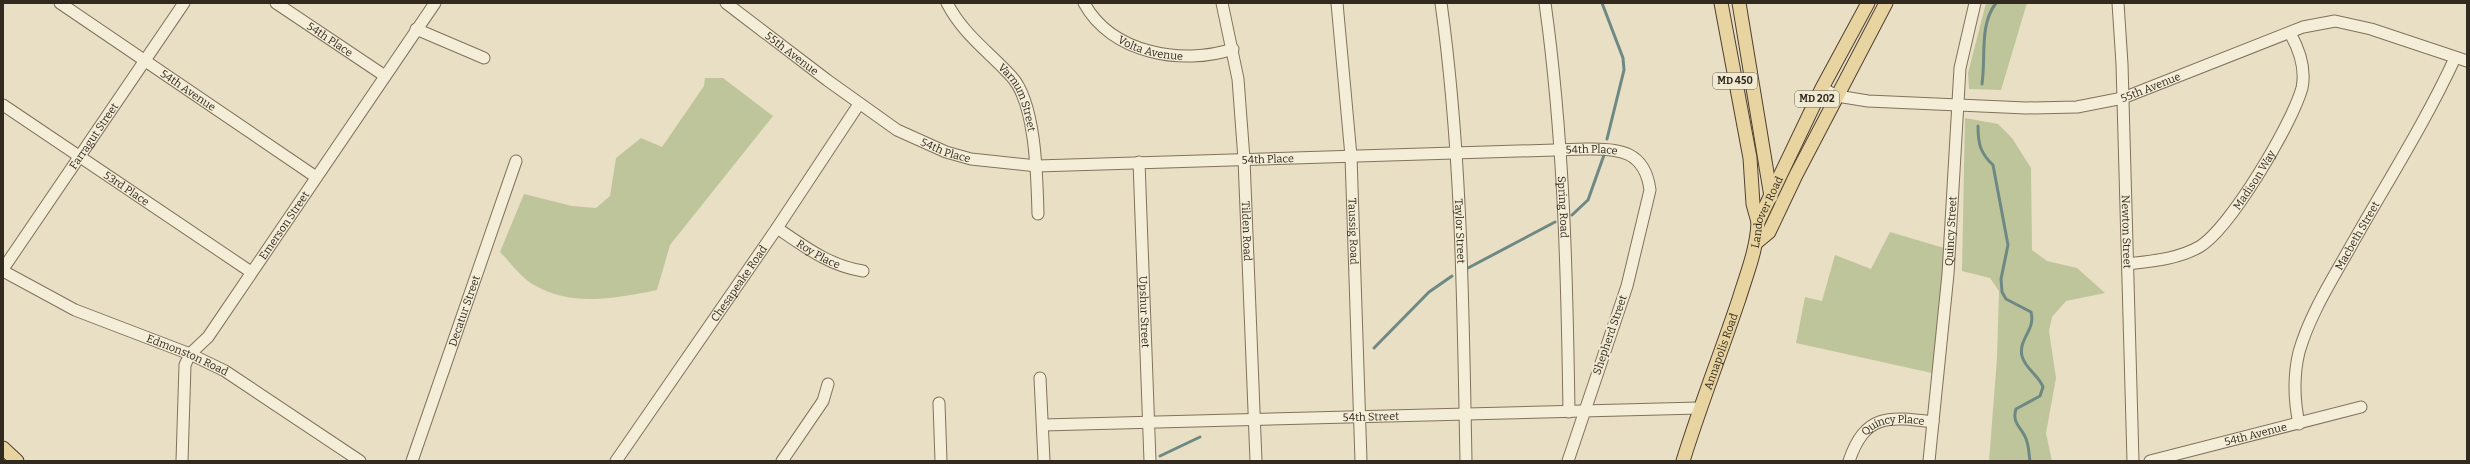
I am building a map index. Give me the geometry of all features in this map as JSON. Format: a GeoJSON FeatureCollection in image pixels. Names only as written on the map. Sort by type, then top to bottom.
{"type":"FeatureCollection","features":[{"type":"Feature","properties":{"kind":"main road","name":"MD 450"},"geometry":{"type":"LineString","coordinates":[[1721,3],[1750,158],[1753,204],[1758,222]]}},
{"type":"Feature","properties":{"kind":"main road","name":"MD 450"},"geometry":{"type":"LineString","coordinates":[[1739,3],[1771,197],[1777,214]]}},
{"type":"Feature","properties":{"kind":"main road","name":"Landover Road"},"geometry":{"type":"LineString","coordinates":[[1757,242],[1758,222],[1771,197],[1787,158],[1822,88],[1868,3]]}},
{"type":"Feature","properties":{"kind":"main road","name":"Landover Road"},"geometry":{"type":"LineString","coordinates":[[1757,242],[1769,232],[1837,96],[1886,3]]}},
{"type":"Feature","properties":{"kind":"main road"},"geometry":{"type":"LineString","coordinates":[[1765,156],[1777,159],[1787,158]]}},
{"type":"Feature","properties":{"kind":"main road","name":"Annapolis Road"},"geometry":{"type":"LineString","coordinates":[[1683,461],[1699,408],[1730,325],[1757,242]]}},
{"type":"Feature","properties":{"kind":"main road"},"geometry":{"type":"LineString","coordinates":[[3,448],[17,461]]}},
{"type":"Feature","properties":{"kind":"street","name":"54th Avenue"},"geometry":{"type":"LineString","coordinates":[[60,3],[146,60],[316,177]]}},
{"type":"Feature","properties":{"kind":"street","name":"Farragut Street"},"geometry":{"type":"LineString","coordinates":[[3,270],[184,3]]}},
{"type":"Feature","properties":{"kind":"street","name":"54th Place"},"geometry":{"type":"LineString","coordinates":[[276,3],[385,76]]}},
{"type":"Feature","properties":{"kind":"street","name":"Emerson Street"},"geometry":{"type":"LineString","coordinates":[[182,461],[184,374],[190,354],[208,337],[434,3]]}},
{"type":"Feature","properties":{"kind":"street","name":"55th Avenue"},"geometry":{"type":"LineString","coordinates":[[726,3],[859,104]]}},
{"type":"Feature","properties":{"kind":"street","name":"Varnum Street"},"geometry":{"type":"LineString","coordinates":[[948,3],[956,20],[965,32],[1012,76],[1021,91],[1029,119],[1037,166],[1038,214]]}},
{"type":"Feature","properties":{"kind":"street","name":"Volta Avenue"},"geometry":{"type":"LineString","coordinates":[[1084,3],[1096,20],[1110,33],[1140,48],[1179,56],[1211,54],[1232,49]]}},
{"type":"Feature","properties":{"kind":"street","name":"Tilden Road"},"geometry":{"type":"LineString","coordinates":[[1222,3],[1238,79],[1244,158],[1256,461]]}},
{"type":"Feature","properties":{"kind":"street","name":"Taussig Road"},"geometry":{"type":"LineString","coordinates":[[1337,3],[1351,156],[1361,461]]}},
{"type":"Feature","properties":{"kind":"street","name":"Taylor Street"},"geometry":{"type":"LineString","coordinates":[[1441,3],[1450,72],[1456,154],[1466,461]]}},
{"type":"Feature","properties":{"kind":"street","name":"Spring Road"},"geometry":{"type":"LineString","coordinates":[[1545,3],[1554,67],[1560,150],[1569,412]]}},
{"type":"Feature","properties":{"kind":"street","name":"Quincy Street"},"geometry":{"type":"LineString","coordinates":[[1929,461],[1948,274],[1957,105],[1961,62],[1975,3]]}},
{"type":"Feature","properties":{"kind":"street","name":"Newton Street"},"geometry":{"type":"LineString","coordinates":[[2118,3],[2128,264],[2133,461]]}},
{"type":"Feature","properties":{"kind":"street","name":"55th Avenue"},"geometry":{"type":"LineString","coordinates":[[1822,88],[1837,96],[1868,101],[2056,109],[2122,98],[2290,33],[2320,23],[2351,23],[2467,61]]}},
{"type":"Feature","properties":{"kind":"street"},"geometry":{"type":"LineString","coordinates":[[416,29],[484,58]]}},
{"type":"Feature","properties":{"kind":"street","name":"Madison Way"},"geometry":{"type":"LineString","coordinates":[[2128,264],[2173,257],[2199,247],[2220,227],[2232,211],[2280,135],[2302,87],[2302,66],[2296,43],[2290,33]]}},
{"type":"Feature","properties":{"kind":"street","name":"Macbeth Street"},"geometry":{"type":"LineString","coordinates":[[2299,424],[2294,383],[2299,353],[2306,334],[2327,288],[2418,128],[2455,58]]}},
{"type":"Feature","properties":{"kind":"street","name":"54th Place"},"geometry":{"type":"LineString","coordinates":[[859,104],[897,130],[946,152],[971,160],[1037,166],[1244,158],[1456,154],[1607,148],[1624,152],[1634,158],[1643,167],[1648,176],[1650,190],[1646,207]]}},
{"type":"Feature","properties":{"kind":"street","name":"Chesapeake Road"},"geometry":{"type":"LineString","coordinates":[[616,461],[777,228],[859,104]]}},
{"type":"Feature","properties":{"kind":"street","name":"53rd Place"},"geometry":{"type":"LineString","coordinates":[[3,105],[80,155],[251,272]]}},
{"type":"Feature","properties":{"kind":"street","name":"Decatur Street"},"geometry":{"type":"LineString","coordinates":[[412,461],[516,161]]}},
{"type":"Feature","properties":{"kind":"street","name":"Upshur Street"},"geometry":{"type":"LineString","coordinates":[[1139,162],[1150,461]]}},
{"type":"Feature","properties":{"kind":"street","name":"Shepherd Street"},"geometry":{"type":"LineString","coordinates":[[1568,461],[1627,286],[1646,207]]}},
{"type":"Feature","properties":{"kind":"street","name":"Roy Place"},"geometry":{"type":"LineString","coordinates":[[777,228],[820,257],[845,268],[863,271]]}},
{"type":"Feature","properties":{"kind":"street","name":"Edmonston Road"},"geometry":{"type":"LineString","coordinates":[[3,270],[76,310],[190,354],[225,372],[258,392],[360,461]]}},
{"type":"Feature","properties":{"kind":"street"},"geometry":{"type":"LineString","coordinates":[[1040,378],[1044,461]]}},
{"type":"Feature","properties":{"kind":"street"},"geometry":{"type":"LineString","coordinates":[[782,461],[823,402],[828,384]]}},
{"type":"Feature","properties":{"kind":"street"},"geometry":{"type":"LineString","coordinates":[[939,404],[941,461]]}},
{"type":"Feature","properties":{"kind":"street","name":"54th Avenue"},"geometry":{"type":"LineString","coordinates":[[2150,461],[2362,407]]}},
{"type":"Feature","properties":{"kind":"street","name":"54th Street"},"geometry":{"type":"LineString","coordinates":[[1043,425],[1699,408]]}},
{"type":"Feature","properties":{"kind":"street","name":"Quincy Place"},"geometry":{"type":"LineString","coordinates":[[1849,461],[1863,431],[1876,422],[1894,420],[1933,422]]}},
{"type":"Feature","properties":{"kind":"green space"},"geometry":{"type":"Polygon","coordinates":[[[1986,3],[2027,3],[2001,90],[1969,89],[1968,73],[1986,3]]]}},
{"type":"Feature","properties":{"kind":"green space"},"geometry":{"type":"Polygon","coordinates":[[[705,78],[723,78],[773,116],[670,245],[657,290],[611,298],[580,299],[550,293],[531,283],[521,275],[500,252],[524,194],[572,206],[596,208],[610,196],[616,158],[641,138],[662,147],[704,86],[705,78]]]}},
{"type":"Feature","properties":{"kind":"green space"},"geometry":{"type":"Polygon","coordinates":[[[1965,118],[1998,124],[2012,138],[2031,168],[2032,250],[2047,261],[2077,268],[2105,293],[2066,301],[2052,317],[2049,331],[2056,378],[2046,433],[2052,461],[1989,461],[1997,358],[1999,291],[1990,278],[1962,271],[1965,118]]]}},
{"type":"Feature","properties":{"kind":"green space"},"geometry":{"type":"Polygon","coordinates":[[[1890,232],[1944,248],[1938,332],[1932,373],[1796,343],[1805,297],[1822,301],[1835,255],[1871,269],[1890,232]]]}},
{"type":"Feature","properties":{"kind":"waterway"},"geometry":{"type":"LineString","coordinates":[[1602,3],[1623,58],[1624,70],[1607,139]]}},
{"type":"Feature","properties":{"kind":"waterway"},"geometry":{"type":"LineString","coordinates":[[1982,84],[1985,31],[1987,21],[1996,3]]}},
{"type":"Feature","properties":{"kind":"waterway"},"geometry":{"type":"LineString","coordinates":[[1978,126],[1981,147],[1985,156],[1993,165],[2008,245],[2001,279],[2002,292],[2006,299],[2031,312],[2031,324],[2022,344],[2021,350],[2026,365],[2043,387],[2040,396],[2016,409],[2015,414],[2016,423],[2025,437],[2030,461]]}},
{"type":"Feature","properties":{"kind":"waterway"},"geometry":{"type":"LineString","coordinates":[[1572,215],[1588,200],[1604,155]]}},
{"type":"Feature","properties":{"kind":"waterway"},"geometry":{"type":"LineString","coordinates":[[1468,268],[1555,222]]}},
{"type":"Feature","properties":{"kind":"waterway"},"geometry":{"type":"LineString","coordinates":[[1374,348],[1429,292],[1452,276]]}},
{"type":"Feature","properties":{"kind":"waterway"},"geometry":{"type":"LineString","coordinates":[[1160,456],[1200,437]]}}]}
